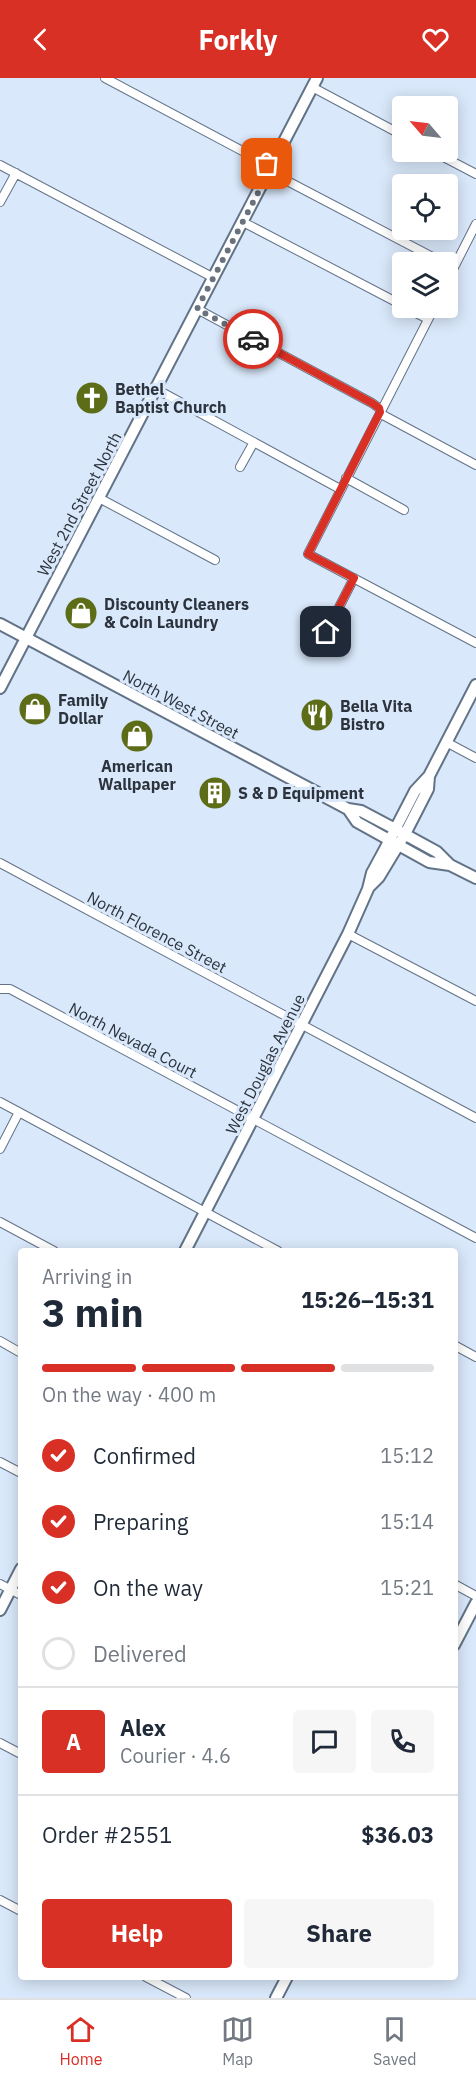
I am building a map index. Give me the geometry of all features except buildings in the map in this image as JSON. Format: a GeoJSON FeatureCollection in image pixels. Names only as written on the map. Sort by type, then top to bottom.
{"type":"FeatureCollection","features":[{"type":"Feature","properties":{"kind":"street"},"geometry":{"type":"LineString","coordinates":[[105,78],[267,164],[272,172],[423,252]]}},
{"type":"Feature","properties":{"kind":"street"},"geometry":{"type":"LineString","coordinates":[[315,83],[392,129]]}},
{"type":"Feature","properties":{"kind":"street","name":"West 2nd Street North"},"geometry":{"type":"LineString","coordinates":[[0,688],[315,83]]}},
{"type":"Feature","properties":{"kind":"street"},"geometry":{"type":"LineString","coordinates":[[453,162],[476,174]]}},
{"type":"Feature","properties":{"kind":"street"},"geometry":{"type":"LineString","coordinates":[[0,165],[214,278]]}},
{"type":"Feature","properties":{"kind":"street"},"geometry":{"type":"LineString","coordinates":[[0,202],[16,173]]}},
{"type":"Feature","properties":{"kind":"street"},"geometry":{"type":"LineString","coordinates":[[243,222],[392,300]]}},
{"type":"Feature","properties":{"kind":"street"},"geometry":{"type":"LineString","coordinates":[[458,254],[476,224]]}},
{"type":"Feature","properties":{"kind":"street"},"geometry":{"type":"LineString","coordinates":[[197,309],[372,403],[379,408],[380,412],[407,429],[476,465]]}},
{"type":"Feature","properties":{"kind":"street"},"geometry":{"type":"LineString","coordinates":[[428,319],[308,554],[476,643]]}},
{"type":"Feature","properties":{"kind":"street"},"geometry":{"type":"LineString","coordinates":[[156,389],[340,489]]}},
{"type":"Feature","properties":{"kind":"street"},"geometry":{"type":"LineString","coordinates":[[240,467],[254,442]]}},
{"type":"Feature","properties":{"kind":"street"},"geometry":{"type":"LineString","coordinates":[[346,478],[404,510]]}},
{"type":"Feature","properties":{"kind":"street"},"geometry":{"type":"LineString","coordinates":[[99,498],[215,560]]}},
{"type":"Feature","properties":{"kind":"street"},"geometry":{"type":"LineString","coordinates":[[317,650],[354,578]]}},
{"type":"Feature","properties":{"kind":"street","name":"North West Street"},"geometry":{"type":"LineString","coordinates":[[0,624],[348,809],[361,811],[400,831],[437,852],[450,865]]}},
{"type":"Feature","properties":{"kind":"street","name":"West Douglas Avenue"},"geometry":{"type":"LineString","coordinates":[[187,1248],[348,934],[368,889],[379,877],[415,791],[429,776],[476,685]]}},
{"type":"Feature","properties":{"kind":"street"},"geometry":{"type":"LineString","coordinates":[[446,742],[476,758]]}},
{"type":"Feature","properties":{"kind":"street","name":"North West Street"},"geometry":{"type":"LineString","coordinates":[[348,809],[357,822],[429,862],[450,865]]}},
{"type":"Feature","properties":{"kind":"street","name":"North Florence Street"},"geometry":{"type":"LineString","coordinates":[[0,863],[476,1118]]}},
{"type":"Feature","properties":{"kind":"street"},"geometry":{"type":"LineString","coordinates":[[450,865],[476,878]]}},
{"type":"Feature","properties":{"kind":"street"},"geometry":{"type":"LineString","coordinates":[[348,934],[476,1001]]}},
{"type":"Feature","properties":{"kind":"street","name":"North Nevada Court"},"geometry":{"type":"LineString","coordinates":[[0,989],[10,989],[476,1238]]}},
{"type":"Feature","properties":{"kind":"street"},"geometry":{"type":"LineString","coordinates":[[0,1102],[273,1248]]}},
{"type":"Feature","properties":{"kind":"street"},"geometry":{"type":"LineString","coordinates":[[0,1149],[19,1112]]}},
{"type":"Feature","properties":{"kind":"street"},"geometry":{"type":"LineString","coordinates":[[0,1222],[48,1248]]}},
{"type":"Feature","properties":{"kind":"street"},"geometry":{"type":"LineString","coordinates":[[0,1341],[18,1351]]}},
{"type":"Feature","properties":{"kind":"street"},"geometry":{"type":"LineString","coordinates":[[458,1347],[476,1357]]}},
{"type":"Feature","properties":{"kind":"street"},"geometry":{"type":"LineString","coordinates":[[0,1462],[18,1471]]}},
{"type":"Feature","properties":{"kind":"street"},"geometry":{"type":"LineString","coordinates":[[0,1610],[18,1575]]}},
{"type":"Feature","properties":{"kind":"street"},"geometry":{"type":"LineString","coordinates":[[0,1584],[18,1594]]}},
{"type":"Feature","properties":{"kind":"street"},"geometry":{"type":"LineString","coordinates":[[458,1586],[476,1596]]}},
{"type":"Feature","properties":{"kind":"street"},"geometry":{"type":"LineString","coordinates":[[458,1637],[476,1603]]}},
{"type":"Feature","properties":{"kind":"street"},"geometry":{"type":"LineString","coordinates":[[0,1743],[18,1752]]}},
{"type":"Feature","properties":{"kind":"street"},"geometry":{"type":"LineString","coordinates":[[0,1900],[18,1909]]}},
{"type":"Feature","properties":{"kind":"street"},"geometry":{"type":"LineString","coordinates":[[152,1980],[186,1998]]}},
{"type":"Feature","properties":{"kind":"street"},"geometry":{"type":"LineString","coordinates":[[276,1998],[285,1980]]}},
{"type":"Feature","properties":{"kind":"way so far"},"geometry":{"type":"LineString","coordinates":[[253,339],[197,309],[270,170],[267,164]]}},
{"type":"Feature","properties":{"kind":"place","name":"Bethel Baptist Church"},"geometry":{"type":"Point","coordinates":[92,398]}},
{"type":"Feature","properties":{"kind":"place","name":"Discounty Cleaners & Coin Laundry"},"geometry":{"type":"Point","coordinates":[81,613]}},
{"type":"Feature","properties":{"kind":"place","name":"Family Dollar"},"geometry":{"type":"Point","coordinates":[35,709]}},
{"type":"Feature","properties":{"kind":"place","name":"Bella Vita Bistro"},"geometry":{"type":"Point","coordinates":[317,715]}},
{"type":"Feature","properties":{"kind":"place","name":"American Wallpaper"},"geometry":{"type":"Point","coordinates":[137,736]}},
{"type":"Feature","properties":{"kind":"place","name":"S & D Equipment"},"geometry":{"type":"Point","coordinates":[215,793]}},
{"type":"Feature","properties":{"kind":"route"},"geometry":{"type":"LineString","coordinates":[[253,339],[372,403],[379,408],[380,412],[308,554],[354,578],[326,632]]}}]}
